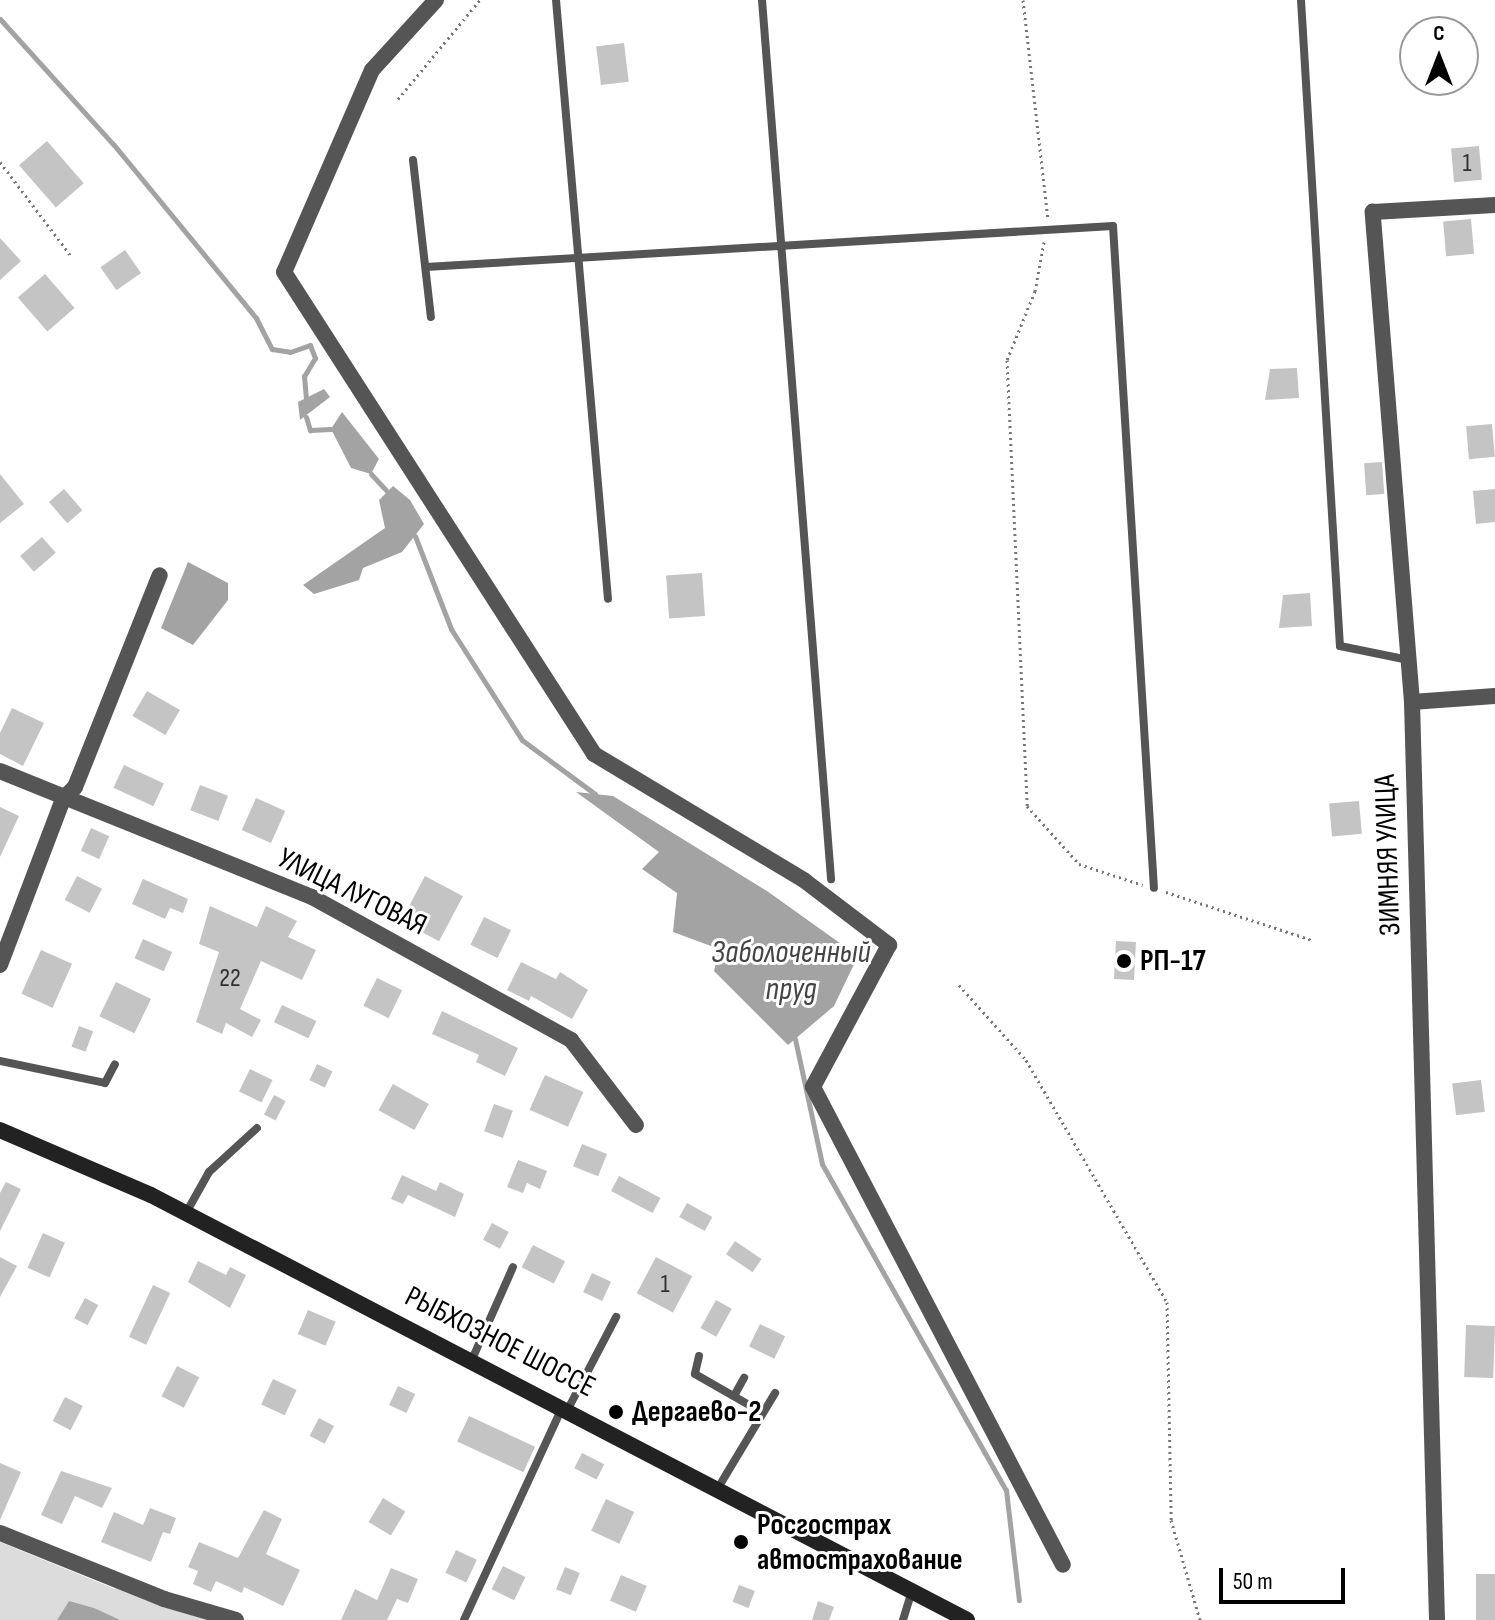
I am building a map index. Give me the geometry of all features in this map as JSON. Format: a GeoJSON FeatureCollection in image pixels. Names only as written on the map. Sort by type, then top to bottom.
{"type":"FeatureCollection","features":[{"type":"Feature","properties":{"kind":"main road","name":"РЫБХОЗНОЕ ШОССЕ"},"geometry":{"type":"LineString","coordinates":[[0,1130],[186,1213],[566,1407],[967,1620]]}},
{"type":"Feature","properties":{"kind":"street"},"geometry":{"type":"LineString","coordinates":[[436,0],[372,70],[284,272],[594,754],[805,881],[889,945],[813,1087],[1063,1565]]}},
{"type":"Feature","properties":{"kind":"street","name":"ЗИМНЯЯ УЛИЦА"},"geometry":{"type":"LineString","coordinates":[[1437,1620],[1412,702],[1373,212],[1495,205]]}},
{"type":"Feature","properties":{"kind":"street"},"geometry":{"type":"LineString","coordinates":[[0,965],[63,799],[75,787],[160,575]]}},
{"type":"Feature","properties":{"kind":"street"},"geometry":{"type":"LineString","coordinates":[[1412,702],[1495,696]]}},
{"type":"Feature","properties":{"kind":"street","name":"УЛИЦА ЛУГОВАЯ"},"geometry":{"type":"LineString","coordinates":[[0,771],[312,897],[571,1040],[636,1125]]}},
{"type":"Feature","properties":{"kind":"street"},"geometry":{"type":"LineString","coordinates":[[0,1533],[164,1599],[236,1620]]}},
{"type":"Feature","properties":{"kind":"lane"},"geometry":{"type":"LineString","coordinates":[[556,0],[608,599]]}},
{"type":"Feature","properties":{"kind":"lane"},"geometry":{"type":"LineString","coordinates":[[762,0],[831,879]]}},
{"type":"Feature","properties":{"kind":"lane"},"geometry":{"type":"LineString","coordinates":[[1301,0],[1340,646],[1409,660]]}},
{"type":"Feature","properties":{"kind":"lane"},"geometry":{"type":"LineString","coordinates":[[413,160],[431,317]]}},
{"type":"Feature","properties":{"kind":"lane"},"geometry":{"type":"LineString","coordinates":[[426,267],[1113,226],[1154,888]]}},
{"type":"Feature","properties":{"kind":"lane"},"geometry":{"type":"LineString","coordinates":[[0,1061],[105,1083],[115,1064]]}},
{"type":"Feature","properties":{"kind":"lane"},"geometry":{"type":"LineString","coordinates":[[186,1213],[209,1172],[257,1128]]}},
{"type":"Feature","properties":{"kind":"lane"},"geometry":{"type":"LineString","coordinates":[[474,1355],[513,1267]]}},
{"type":"Feature","properties":{"kind":"lane"},"geometry":{"type":"LineString","coordinates":[[464,1620],[566,1407],[616,1317]]}},
{"type":"Feature","properties":{"kind":"lane"},"geometry":{"type":"LineString","coordinates":[[699,1356],[695,1374],[763,1413]]}},
{"type":"Feature","properties":{"kind":"lane"},"geometry":{"type":"LineString","coordinates":[[734,1396],[744,1378]]}},
{"type":"Feature","properties":{"kind":"lane"},"geometry":{"type":"LineString","coordinates":[[718,1488],[775,1393]]}},
{"type":"Feature","properties":{"kind":"lane"},"geometry":{"type":"LineString","coordinates":[[903,1620],[912,1591]]}},
{"type":"Feature","properties":{"kind":"path"},"geometry":{"type":"LineString","coordinates":[[398,99],[480,0]]}},
{"type":"Feature","properties":{"kind":"path"},"geometry":{"type":"LineString","coordinates":[[1023,0],[1050,207],[1035,291],[1007,360],[1027,806],[1079,864],[1312,940]]}},
{"type":"Feature","properties":{"kind":"path"},"geometry":{"type":"LineString","coordinates":[[0,162],[71,256]]}},
{"type":"Feature","properties":{"kind":"path"},"geometry":{"type":"LineString","coordinates":[[959,985],[1026,1060],[1167,1302],[1171,1520],[1200,1620]]}},
{"type":"Feature","properties":{"kind":"shaded area"},"geometry":{"type":"Polygon","coordinates":[[[0,1542],[115,1589],[118,1585],[211,1620],[120,1620],[69,1601],[57,1620],[0,1620],[0,1542]]]}},
{"type":"Feature","properties":{"kind":"water"},"geometry":{"type":"Polygon","coordinates":[[[324,389],[330,397],[300,420],[298,402],[324,389]]]}},
{"type":"Feature","properties":{"kind":"water"},"geometry":{"type":"Polygon","coordinates":[[[342,412],[379,459],[371,474],[351,468],[331,429],[342,412]]]}},
{"type":"Feature","properties":{"kind":"water"},"geometry":{"type":"Polygon","coordinates":[[[393,486],[410,500],[424,524],[402,552],[363,568],[359,580],[314,594],[303,585],[385,528],[379,500],[393,486]]]}},
{"type":"Feature","properties":{"kind":"water"},"geometry":{"type":"Polygon","coordinates":[[[188,562],[228,583],[228,600],[193,645],[161,628],[188,562]]]}},
{"type":"Feature","properties":{"kind":"water","name":"Заболоченный пруд"},"geometry":{"type":"Polygon","coordinates":[[[576,792],[613,796],[767,891],[858,956],[834,1006],[788,1045],[714,971],[719,949],[673,932],[677,893],[642,869],[659,852],[576,792]]]}},
{"type":"Feature","properties":{"kind":"water"},"geometry":{"type":"Polygon","coordinates":[[[69,1601],[94,1608],[120,1620],[57,1620],[69,1601]]]}},
{"type":"Feature","properties":{"kind":"building"},"geometry":{"type":"Polygon","coordinates":[[[624,43],[629,82],[601,85],[596,46],[624,43]]]}},
{"type":"Feature","properties":{"kind":"building"},"geometry":{"type":"Polygon","coordinates":[[[47,141],[84,183],[56,208],[19,165],[47,141]]]}},
{"type":"Feature","properties":{"kind":"building"},"geometry":{"type":"Polygon","coordinates":[[[1479,146],[1482,180],[1454,182],[1451,148],[1479,146]]]}},
{"type":"Feature","properties":{"kind":"building"},"geometry":{"type":"Polygon","coordinates":[[[1471,219],[1474,254],[1446,256],[1443,221],[1471,219]]]}},
{"type":"Feature","properties":{"kind":"building"},"geometry":{"type":"Polygon","coordinates":[[[0,238],[21,261],[0,280],[0,238]]]}},
{"type":"Feature","properties":{"kind":"building"},"geometry":{"type":"Polygon","coordinates":[[[125,250],[141,273],[116,290],[100,267],[125,250]]]}},
{"type":"Feature","properties":{"kind":"building"},"geometry":{"type":"Polygon","coordinates":[[[45,274],[75,308],[47,332],[18,298],[45,274]]]}},
{"type":"Feature","properties":{"kind":"building"},"geometry":{"type":"Polygon","coordinates":[[[1297,368],[1299,398],[1265,400],[1270,369],[1297,368]]]}},
{"type":"Feature","properties":{"kind":"building"},"geometry":{"type":"Polygon","coordinates":[[[1492,424],[1495,457],[1469,459],[1466,426],[1492,424]]]}},
{"type":"Feature","properties":{"kind":"building"},"geometry":{"type":"Polygon","coordinates":[[[1382,462],[1384,494],[1366,495],[1364,463],[1382,462]]]}},
{"type":"Feature","properties":{"kind":"building"},"geometry":{"type":"Polygon","coordinates":[[[0,474],[24,504],[0,523],[0,474]]]}},
{"type":"Feature","properties":{"kind":"building"},"geometry":{"type":"Polygon","coordinates":[[[64,489],[82,510],[67,523],[49,502],[64,489]]]}},
{"type":"Feature","properties":{"kind":"building"},"geometry":{"type":"Polygon","coordinates":[[[1495,489],[1495,522],[1476,524],[1473,491],[1495,489]]]}},
{"type":"Feature","properties":{"kind":"building"},"geometry":{"type":"Polygon","coordinates":[[[42,537],[56,553],[34,572],[20,556],[42,537]]]}},
{"type":"Feature","properties":{"kind":"building"},"geometry":{"type":"Polygon","coordinates":[[[702,573],[705,616],[669,618],[666,576],[702,573]]]}},
{"type":"Feature","properties":{"kind":"building"},"geometry":{"type":"Polygon","coordinates":[[[1310,593],[1312,626],[1279,628],[1283,595],[1310,593]]]}},
{"type":"Feature","properties":{"kind":"building"},"geometry":{"type":"Polygon","coordinates":[[[147,691],[180,710],[165,735],[132,716],[147,691]]]}},
{"type":"Feature","properties":{"kind":"building"},"geometry":{"type":"Polygon","coordinates":[[[12,708],[44,723],[23,766],[0,754],[0,733],[12,708]]]}},
{"type":"Feature","properties":{"kind":"building"},"geometry":{"type":"Polygon","coordinates":[[[124,765],[164,784],[153,806],[113,788],[124,765]]]}},
{"type":"Feature","properties":{"kind":"building"},"geometry":{"type":"Polygon","coordinates":[[[200,785],[228,796],[218,821],[190,810],[200,785]]]}},
{"type":"Feature","properties":{"kind":"building"},"geometry":{"type":"Polygon","coordinates":[[[256,798],[285,811],[271,843],[242,830],[256,798]]]}},
{"type":"Feature","properties":{"kind":"building"},"geometry":{"type":"Polygon","coordinates":[[[1359,801],[1362,834],[1332,836],[1329,804],[1359,801]]]}},
{"type":"Feature","properties":{"kind":"building"},"geometry":{"type":"Polygon","coordinates":[[[0,807],[19,816],[0,857],[0,807]]]}},
{"type":"Feature","properties":{"kind":"building"},"geometry":{"type":"Polygon","coordinates":[[[91,828],[109,836],[99,859],[81,851],[91,828]]]}},
{"type":"Feature","properties":{"kind":"building"},"geometry":{"type":"Polygon","coordinates":[[[77,876],[102,889],[90,913],[65,900],[77,876]]]}},
{"type":"Feature","properties":{"kind":"building"},"geometry":{"type":"Polygon","coordinates":[[[425,876],[463,896],[439,941],[401,921],[425,876]]]}},
{"type":"Feature","properties":{"kind":"building"},"geometry":{"type":"Polygon","coordinates":[[[143,879],[188,899],[183,913],[170,908],[165,919],[132,904],[143,879]]]}},
{"type":"Feature","properties":{"kind":"building"},"geometry":{"type":"Polygon","coordinates":[[[210,906],[257,927],[266,906],[297,921],[288,937],[316,950],[302,980],[261,961],[240,1009],[261,1020],[252,1037],[226,1023],[222,1034],[196,1022],[219,952],[199,944],[210,906]]]}},
{"type":"Feature","properties":{"kind":"building"},"geometry":{"type":"Polygon","coordinates":[[[484,917],[511,930],[497,958],[470,945],[484,917]]]}},
{"type":"Feature","properties":{"kind":"building"},"geometry":{"type":"Polygon","coordinates":[[[143,939],[172,952],[164,971],[134,958],[143,939]]]}},
{"type":"Feature","properties":{"kind":"building","name":"РП-17"},"geometry":{"type":"Polygon","coordinates":[[[1116,941],[1136,942],[1134,980],[1114,979],[1116,941]]]}},
{"type":"Feature","properties":{"kind":"building"},"geometry":{"type":"Polygon","coordinates":[[[41,950],[72,964],[53,1008],[21,994],[41,950]]]}},
{"type":"Feature","properties":{"kind":"building"},"geometry":{"type":"Polygon","coordinates":[[[521,962],[556,979],[560,972],[588,990],[572,1019],[531,996],[529,1001],[507,990],[521,962]]]}},
{"type":"Feature","properties":{"kind":"building"},"geometry":{"type":"Polygon","coordinates":[[[377,978],[402,990],[389,1018],[363,1006],[377,978]]]}},
{"type":"Feature","properties":{"kind":"building"},"geometry":{"type":"Polygon","coordinates":[[[116,982],[151,999],[134,1033],[99,1016],[116,982]]]}},
{"type":"Feature","properties":{"kind":"building"},"geometry":{"type":"Polygon","coordinates":[[[282,1005],[316,1021],[308,1038],[274,1022],[282,1005]]]}},
{"type":"Feature","properties":{"kind":"building"},"geometry":{"type":"Polygon","coordinates":[[[442,1011],[518,1048],[505,1076],[476,1062],[479,1055],[432,1034],[442,1011]]]}},
{"type":"Feature","properties":{"kind":"building"},"geometry":{"type":"Polygon","coordinates":[[[79,1026],[93,1031],[86,1052],[71,1047],[79,1026]]]}},
{"type":"Feature","properties":{"kind":"building"},"geometry":{"type":"Polygon","coordinates":[[[317,1064],[332,1071],[325,1087],[309,1080],[317,1064]]]}},
{"type":"Feature","properties":{"kind":"building"},"geometry":{"type":"Polygon","coordinates":[[[250,1069],[272,1080],[262,1102],[239,1091],[250,1069]]]}},
{"type":"Feature","properties":{"kind":"building"},"geometry":{"type":"Polygon","coordinates":[[[545,1075],[583,1092],[568,1127],[530,1110],[545,1075]]]}},
{"type":"Feature","properties":{"kind":"building"},"geometry":{"type":"Polygon","coordinates":[[[1481,1080],[1485,1112],[1456,1115],[1452,1084],[1481,1080]]]}},
{"type":"Feature","properties":{"kind":"building"},"geometry":{"type":"Polygon","coordinates":[[[393,1084],[429,1104],[414,1130],[378,1110],[393,1084]]]}},
{"type":"Feature","properties":{"kind":"building"},"geometry":{"type":"Polygon","coordinates":[[[274,1095],[286,1101],[276,1121],[264,1115],[274,1095]]]}},
{"type":"Feature","properties":{"kind":"building"},"geometry":{"type":"Polygon","coordinates":[[[494,1104],[513,1111],[503,1138],[484,1131],[494,1104]]]}},
{"type":"Feature","properties":{"kind":"building"},"geometry":{"type":"Polygon","coordinates":[[[582,1144],[607,1154],[598,1176],[573,1166],[582,1144]]]}},
{"type":"Feature","properties":{"kind":"building"},"geometry":{"type":"Polygon","coordinates":[[[518,1160],[547,1171],[540,1189],[527,1183],[523,1193],[507,1187],[518,1160]]]}},
{"type":"Feature","properties":{"kind":"building"},"geometry":{"type":"Polygon","coordinates":[[[402,1175],[436,1191],[440,1182],[464,1194],[455,1217],[408,1195],[403,1204],[391,1199],[402,1175]]]}},
{"type":"Feature","properties":{"kind":"building"},"geometry":{"type":"Polygon","coordinates":[[[619,1176],[660,1198],[653,1213],[611,1191],[619,1176]]]}},
{"type":"Feature","properties":{"kind":"building"},"geometry":{"type":"Polygon","coordinates":[[[6,1182],[21,1189],[0,1231],[0,1193],[6,1182]]]}},
{"type":"Feature","properties":{"kind":"building"},"geometry":{"type":"Polygon","coordinates":[[[687,1203],[712,1217],[705,1231],[679,1217],[687,1203]]]}},
{"type":"Feature","properties":{"kind":"building"},"geometry":{"type":"Polygon","coordinates":[[[492,1223],[509,1232],[500,1249],[483,1240],[492,1223]]]}},
{"type":"Feature","properties":{"kind":"building"},"geometry":{"type":"Polygon","coordinates":[[[43,1233],[65,1243],[49,1277],[28,1268],[43,1233]]]}},
{"type":"Feature","properties":{"kind":"building"},"geometry":{"type":"Polygon","coordinates":[[[735,1241],[762,1259],[753,1272],[726,1254],[735,1241]]]}},
{"type":"Feature","properties":{"kind":"building"},"geometry":{"type":"Polygon","coordinates":[[[533,1245],[565,1261],[554,1284],[522,1267],[533,1245]]]}},
{"type":"Feature","properties":{"kind":"building"},"geometry":{"type":"Polygon","coordinates":[[[0,1257],[17,1266],[0,1297],[0,1257]]]}},
{"type":"Feature","properties":{"kind":"building"},"geometry":{"type":"Polygon","coordinates":[[[656,1257],[692,1276],[673,1312],[637,1293],[656,1257]]]}},
{"type":"Feature","properties":{"kind":"building"},"geometry":{"type":"Polygon","coordinates":[[[198,1261],[226,1275],[230,1267],[246,1275],[230,1308],[188,1282],[198,1261]]]}},
{"type":"Feature","properties":{"kind":"building"},"geometry":{"type":"Polygon","coordinates":[[[592,1273],[611,1282],[602,1301],[583,1292],[592,1273]]]}},
{"type":"Feature","properties":{"kind":"building"},"geometry":{"type":"Polygon","coordinates":[[[153,1285],[170,1293],[146,1345],[129,1337],[153,1285]]]}},
{"type":"Feature","properties":{"kind":"building"},"geometry":{"type":"Polygon","coordinates":[[[85,1298],[98,1305],[87,1325],[74,1318],[85,1298]]]}},
{"type":"Feature","properties":{"kind":"building"},"geometry":{"type":"Polygon","coordinates":[[[716,1300],[732,1309],[716,1337],[700,1328],[716,1300]]]}},
{"type":"Feature","properties":{"kind":"building"},"geometry":{"type":"Polygon","coordinates":[[[308,1310],[336,1322],[325,1346],[298,1334],[308,1310]]]}},
{"type":"Feature","properties":{"kind":"building"},"geometry":{"type":"Polygon","coordinates":[[[760,1324],[785,1336],[774,1359],[749,1346],[760,1324]]]}},
{"type":"Feature","properties":{"kind":"building"},"geometry":{"type":"Polygon","coordinates":[[[1466,1325],[1495,1326],[1493,1378],[1464,1377],[1466,1325]]]}},
{"type":"Feature","properties":{"kind":"building"},"geometry":{"type":"Polygon","coordinates":[[[177,1366],[199,1377],[184,1408],[162,1396],[177,1366]]]}},
{"type":"Feature","properties":{"kind":"building"},"geometry":{"type":"Polygon","coordinates":[[[273,1379],[297,1390],[285,1415],[261,1404],[273,1379]]]}},
{"type":"Feature","properties":{"kind":"building"},"geometry":{"type":"Polygon","coordinates":[[[398,1386],[415,1394],[406,1413],[389,1405],[398,1386]]]}},
{"type":"Feature","properties":{"kind":"building"},"geometry":{"type":"Polygon","coordinates":[[[65,1397],[83,1406],[71,1430],[53,1421],[65,1397]]]}},
{"type":"Feature","properties":{"kind":"building"},"geometry":{"type":"Polygon","coordinates":[[[469,1416],[535,1447],[523,1472],[457,1441],[469,1416]]]}},
{"type":"Feature","properties":{"kind":"building"},"geometry":{"type":"Polygon","coordinates":[[[319,1418],[334,1426],[325,1444],[310,1436],[319,1418]]]}},
{"type":"Feature","properties":{"kind":"building"},"geometry":{"type":"Polygon","coordinates":[[[582,1453],[604,1464],[597,1479],[574,1468],[582,1453]]]}},
{"type":"Feature","properties":{"kind":"building"},"geometry":{"type":"Polygon","coordinates":[[[0,1463],[21,1472],[0,1520],[0,1463]]]}},
{"type":"Feature","properties":{"kind":"building"},"geometry":{"type":"Polygon","coordinates":[[[61,1471],[112,1488],[102,1508],[75,1496],[62,1524],[41,1515],[61,1471]]]}},
{"type":"Feature","properties":{"kind":"building"},"geometry":{"type":"Polygon","coordinates":[[[383,1498],[405,1511],[391,1535],[369,1522],[383,1498]]]}},
{"type":"Feature","properties":{"kind":"building"},"geometry":{"type":"Polygon","coordinates":[[[606,1499],[634,1512],[619,1544],[591,1531],[606,1499]]]}},
{"type":"Feature","properties":{"kind":"building"},"geometry":{"type":"Polygon","coordinates":[[[150,1508],[176,1518],[170,1534],[163,1532],[151,1562],[101,1542],[114,1512],[143,1525],[150,1508]]]}},
{"type":"Feature","properties":{"kind":"building"},"geometry":{"type":"Polygon","coordinates":[[[264,1510],[282,1519],[266,1554],[300,1570],[283,1606],[244,1587],[242,1593],[216,1581],[211,1592],[193,1584],[198,1571],[188,1567],[199,1542],[238,1558],[264,1510]]]}},
{"type":"Feature","properties":{"kind":"building"},"geometry":{"type":"Polygon","coordinates":[[[456,1550],[477,1560],[466,1582],[445,1573],[456,1550]]]}},
{"type":"Feature","properties":{"kind":"building"},"geometry":{"type":"Polygon","coordinates":[[[503,1566],[525,1577],[514,1600],[492,1589],[503,1566]]]}},
{"type":"Feature","properties":{"kind":"building"},"geometry":{"type":"Polygon","coordinates":[[[565,1567],[580,1573],[571,1595],[556,1589],[565,1567]]]}},
{"type":"Feature","properties":{"kind":"building"},"geometry":{"type":"Polygon","coordinates":[[[391,1568],[418,1579],[408,1603],[397,1599],[387,1620],[341,1620],[355,1589],[377,1600],[391,1568]]]}},
{"type":"Feature","properties":{"kind":"building"},"geometry":{"type":"Polygon","coordinates":[[[1476,1574],[1495,1574],[1495,1620],[1476,1620],[1476,1574]]]}},
{"type":"Feature","properties":{"kind":"building"},"geometry":{"type":"Polygon","coordinates":[[[621,1575],[647,1586],[636,1612],[610,1601],[621,1575]]]}},
{"type":"Feature","properties":{"kind":"building"},"geometry":{"type":"Polygon","coordinates":[[[739,1585],[755,1591],[748,1608],[733,1602],[739,1585]]]}},
{"type":"Feature","properties":{"kind":"building"},"geometry":{"type":"Polygon","coordinates":[[[818,1601],[834,1607],[829,1620],[812,1620],[818,1601]]]}},
{"type":"Feature","properties":{"kind":"waterway"},"geometry":{"type":"LineString","coordinates":[[0,19],[114,145],[256,318],[272,349],[290,352],[310,345],[315,358],[304,376],[306,397]]}},
{"type":"Feature","properties":{"kind":"waterway"},"geometry":{"type":"LineString","coordinates":[[306,417],[310,430],[331,429]]}},
{"type":"Feature","properties":{"kind":"waterway"},"geometry":{"type":"LineString","coordinates":[[371,474],[386,490]]}},
{"type":"Feature","properties":{"kind":"waterway"},"geometry":{"type":"LineString","coordinates":[[415,536],[451,629],[522,740],[595,794]]}},
{"type":"Feature","properties":{"kind":"waterway"},"geometry":{"type":"LineString","coordinates":[[795,1039],[822,1164],[1006,1490],[1019,1600]]}},
{"type":"Feature","properties":{"kind":"place","name":"РП-17"},"geometry":{"type":"Point","coordinates":[1124,961]}},
{"type":"Feature","properties":{"kind":"place","name":"Дергаево-2"},"geometry":{"type":"Point","coordinates":[616,1412]}},
{"type":"Feature","properties":{"kind":"place","name":"Росгострах автострахование"},"geometry":{"type":"Point","coordinates":[741,1542]}}]}
